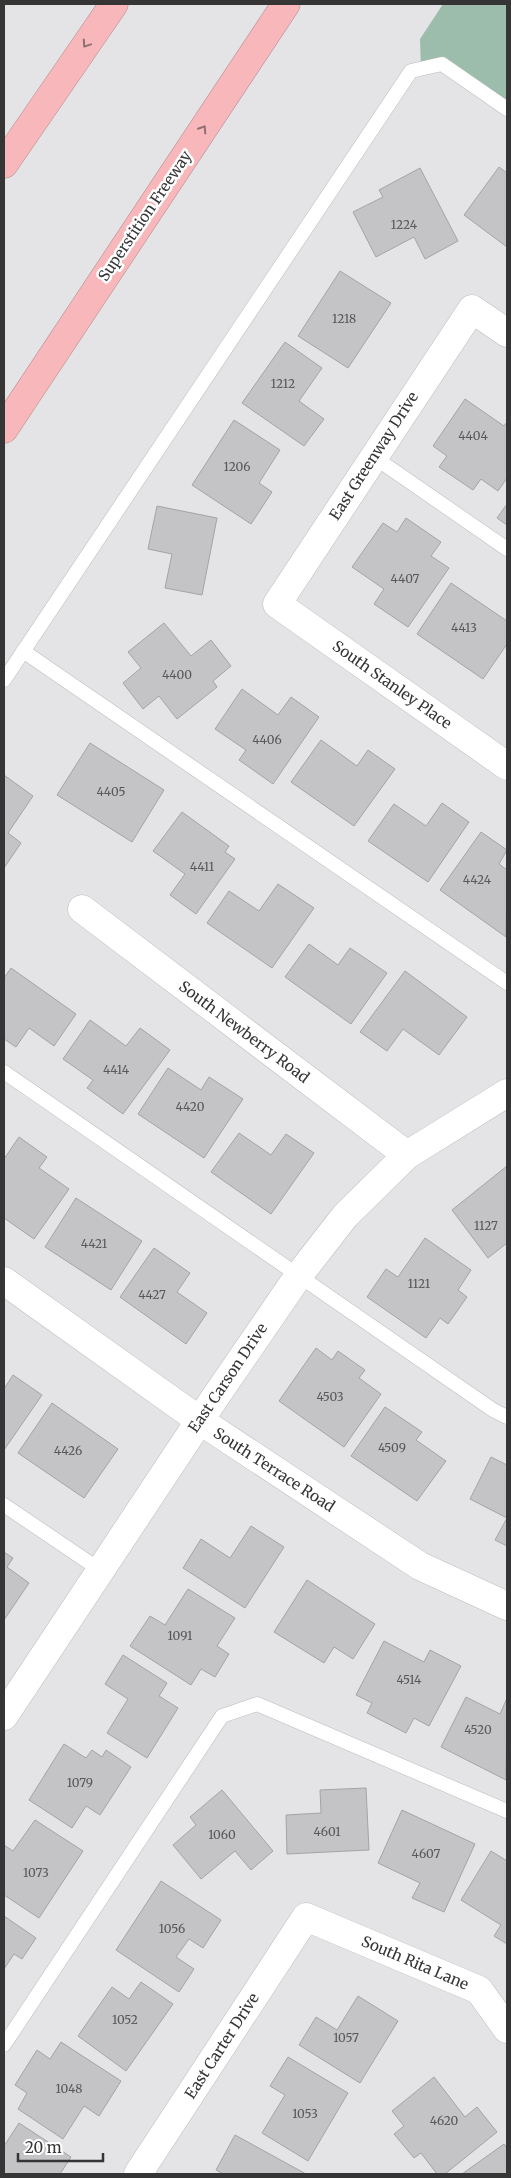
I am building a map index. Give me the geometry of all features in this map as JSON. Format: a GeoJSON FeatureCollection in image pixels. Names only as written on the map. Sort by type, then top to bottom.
{"type":"FeatureCollection","features":[{"type":"Feature","properties":{"kind":"highway"},"geometry":{"type":"LineString","coordinates":[[4,164],[114,4]]}},
{"type":"Feature","properties":{"kind":"highway","name":"Superstition Freeway"},"geometry":{"type":"LineString","coordinates":[[4,428],[286,4]]}},
{"type":"Feature","properties":{"kind":"highway"},"geometry":{"type":"LineString","coordinates":[[4,449],[128,242]]}},
{"type":"Feature","properties":{"kind":"street","name":"East Greenway Drive"},"geometry":{"type":"LineString","coordinates":[[277,604],[472,309],[507,333]]}},
{"type":"Feature","properties":{"kind":"street","name":"South Stanley Place"},"geometry":{"type":"LineString","coordinates":[[277,604],[507,766]]}},
{"type":"Feature","properties":{"kind":"street","name":"South Newberry Road"},"geometry":{"type":"LineString","coordinates":[[82,909],[407,1154]]}},
{"type":"Feature","properties":{"kind":"street","name":"East Carson Drive"},"geometry":{"type":"LineString","coordinates":[[4,1716],[199,1420],[299,1275],[345,1216],[407,1154],[507,1093]]}},
{"type":"Feature","properties":{"kind":"street","name":"South Terrace Road"},"geometry":{"type":"LineString","coordinates":[[4,1281],[199,1420],[420,1566],[507,1606]]}},
{"type":"Feature","properties":{"kind":"street","name":"South Rita Lane"},"geometry":{"type":"LineString","coordinates":[[306,1917],[479,1990],[507,2029]]}},
{"type":"Feature","properties":{"kind":"street","name":"East Carter Drive"},"geometry":{"type":"LineString","coordinates":[[138,2174],[306,1917]]}},
{"type":"Feature","properties":{"kind":"lane"},"geometry":{"type":"LineString","coordinates":[[4,680],[410,71],[442,64],[507,109]]}},
{"type":"Feature","properties":{"kind":"lane"},"geometry":{"type":"LineString","coordinates":[[374,457],[507,549]]}},
{"type":"Feature","properties":{"kind":"lane"},"geometry":{"type":"LineString","coordinates":[[23,652],[507,983]]}},
{"type":"Feature","properties":{"kind":"lane"},"geometry":{"type":"LineString","coordinates":[[4,1072],[493,1410],[507,1416]]}},
{"type":"Feature","properties":{"kind":"lane"},"geometry":{"type":"LineString","coordinates":[[4,1505],[100,1570]]}},
{"type":"Feature","properties":{"kind":"lane"},"geometry":{"type":"LineString","coordinates":[[4,2045],[222,1716],[257,1704],[507,1811]]}},
{"type":"Feature","properties":{"kind":"green space"},"geometry":{"type":"Polygon","coordinates":[[[443,4],[507,4],[507,109],[442,64],[421,69],[420,39],[443,4]]]}},
{"type":"Feature","properties":{"kind":"building"},"geometry":{"type":"Polygon","coordinates":[[[499,167],[507,173],[507,247],[464,215],[499,167]]]}},
{"type":"Feature","properties":{"kind":"building"},"geometry":{"type":"Polygon","coordinates":[[[420,168],[458,241],[425,259],[414,237],[376,257],[353,212],[383,197],[379,190],[420,168]]]}},
{"type":"Feature","properties":{"kind":"building"},"geometry":{"type":"Polygon","coordinates":[[[340,271],[391,303],[348,368],[298,336],[340,271]]]}},
{"type":"Feature","properties":{"kind":"building"},"geometry":{"type":"Polygon","coordinates":[[[285,342],[322,368],[299,401],[324,419],[304,446],[242,403],[285,342]]]}},
{"type":"Feature","properties":{"kind":"building"},"geometry":{"type":"Polygon","coordinates":[[[465,399],[504,426],[507,422],[507,478],[498,491],[481,479],[473,490],[439,467],[447,456],[433,446],[465,399]]]}},
{"type":"Feature","properties":{"kind":"building"},"geometry":{"type":"Polygon","coordinates":[[[234,420],[280,450],[259,483],[272,492],[251,524],[192,485],[234,420]]]}},
{"type":"Feature","properties":{"kind":"building"},"geometry":{"type":"Polygon","coordinates":[[[507,504],[507,525],[497,518],[507,504]]]}},
{"type":"Feature","properties":{"kind":"building"},"geometry":{"type":"Polygon","coordinates":[[[157,506],[217,518],[202,595],[165,588],[172,554],[148,549],[157,506]]]}},
{"type":"Feature","properties":{"kind":"building"},"geometry":{"type":"Polygon","coordinates":[[[406,518],[441,542],[431,556],[449,568],[408,627],[374,604],[384,589],[352,567],[383,523],[397,532],[406,518]]]}},
{"type":"Feature","properties":{"kind":"building"},"geometry":{"type":"Polygon","coordinates":[[[451,583],[507,621],[507,644],[483,679],[417,634],[451,583]]]}},
{"type":"Feature","properties":{"kind":"building"},"geometry":{"type":"Polygon","coordinates":[[[164,623],[191,656],[211,640],[231,666],[213,681],[217,687],[177,719],[159,696],[143,709],[123,683],[141,668],[128,652],[164,623]]]}},
{"type":"Feature","properties":{"kind":"building"},"geometry":{"type":"Polygon","coordinates":[[[242,689],[278,715],[291,697],[319,717],[273,784],[239,760],[246,750],[215,729],[242,689]]]}},
{"type":"Feature","properties":{"kind":"building"},"geometry":{"type":"Polygon","coordinates":[[[321,740],[357,766],[368,750],[395,769],[354,826],[291,782],[321,740]]]}},
{"type":"Feature","properties":{"kind":"building"},"geometry":{"type":"Polygon","coordinates":[[[90,743],[164,790],[132,842],[57,795],[90,743]]]}},
{"type":"Feature","properties":{"kind":"building"},"geometry":{"type":"Polygon","coordinates":[[[4,775],[33,796],[8,833],[21,843],[4,868],[4,775]]]}},
{"type":"Feature","properties":{"kind":"building"},"geometry":{"type":"Polygon","coordinates":[[[442,803],[469,822],[428,882],[368,841],[394,804],[426,826],[442,803]]]}},
{"type":"Feature","properties":{"kind":"building"},"geometry":{"type":"Polygon","coordinates":[[[182,812],[229,846],[225,852],[235,859],[196,914],[170,895],[185,874],[153,851],[182,812]]]}},
{"type":"Feature","properties":{"kind":"building"},"geometry":{"type":"Polygon","coordinates":[[[481,832],[507,850],[499,864],[507,870],[506,937],[440,890],[481,832]]]}},
{"type":"Feature","properties":{"kind":"building"},"geometry":{"type":"Polygon","coordinates":[[[278,884],[314,908],[272,968],[207,923],[229,891],[259,911],[278,884]]]}},
{"type":"Feature","properties":{"kind":"building"},"geometry":{"type":"Polygon","coordinates":[[[309,944],[338,965],[350,948],[387,973],[351,1024],[285,977],[309,944]]]}},
{"type":"Feature","properties":{"kind":"building"},"geometry":{"type":"Polygon","coordinates":[[[11,968],[76,1014],[54,1046],[29,1028],[16,1047],[4,1039],[4,978],[11,968]]]}},
{"type":"Feature","properties":{"kind":"building"},"geometry":{"type":"Polygon","coordinates":[[[405,971],[467,1017],[439,1055],[403,1029],[387,1051],[360,1032],[405,971]]]}},
{"type":"Feature","properties":{"kind":"building"},"geometry":{"type":"Polygon","coordinates":[[[90,1020],[126,1046],[140,1028],[170,1050],[123,1114],[87,1088],[93,1080],[63,1059],[90,1020]]]}},
{"type":"Feature","properties":{"kind":"building"},"geometry":{"type":"Polygon","coordinates":[[[168,1068],[201,1090],[209,1077],[243,1099],[204,1158],[138,1114],[168,1068]]]}},
{"type":"Feature","properties":{"kind":"building"},"geometry":{"type":"Polygon","coordinates":[[[239,1133],[271,1155],[286,1134],[314,1153],[271,1214],[211,1172],[239,1133]]]}},
{"type":"Feature","properties":{"kind":"building"},"geometry":{"type":"Polygon","coordinates":[[[19,1137],[47,1157],[39,1168],[69,1189],[34,1239],[4,1218],[4,1159],[19,1137]]]}},
{"type":"Feature","properties":{"kind":"building"},"geometry":{"type":"Polygon","coordinates":[[[507,1166],[507,1243],[488,1258],[452,1210],[507,1166]]]}},
{"type":"Feature","properties":{"kind":"building"},"geometry":{"type":"Polygon","coordinates":[[[76,1198],[142,1241],[111,1290],[45,1247],[76,1198]]]}},
{"type":"Feature","properties":{"kind":"building"},"geometry":{"type":"Polygon","coordinates":[[[425,1238],[471,1270],[458,1290],[467,1297],[448,1324],[440,1318],[426,1338],[367,1297],[386,1269],[398,1277],[425,1238]]]}},
{"type":"Feature","properties":{"kind":"building"},"geometry":{"type":"Polygon","coordinates":[[[154,1248],[190,1273],[177,1292],[207,1313],[186,1344],[120,1297],[154,1248]]]}},
{"type":"Feature","properties":{"kind":"building"},"geometry":{"type":"Polygon","coordinates":[[[316,1348],[332,1360],[338,1351],[365,1370],[359,1378],[381,1394],[344,1447],[279,1401],[316,1348]]]}},
{"type":"Feature","properties":{"kind":"building"},"geometry":{"type":"Polygon","coordinates":[[[13,1375],[42,1395],[4,1450],[4,1389],[13,1375]]]}},
{"type":"Feature","properties":{"kind":"building"},"geometry":{"type":"Polygon","coordinates":[[[52,1403],[118,1449],[84,1498],[18,1453],[52,1403]]]}},
{"type":"Feature","properties":{"kind":"building"},"geometry":{"type":"Polygon","coordinates":[[[385,1407],[422,1432],[416,1440],[446,1461],[417,1501],[351,1456],[385,1407]]]}},
{"type":"Feature","properties":{"kind":"building"},"geometry":{"type":"Polygon","coordinates":[[[491,1457],[507,1465],[507,1518],[470,1499],[491,1457]]]}},
{"type":"Feature","properties":{"kind":"building"},"geometry":{"type":"Polygon","coordinates":[[[507,1518],[507,1546],[495,1540],[507,1518]]]}},
{"type":"Feature","properties":{"kind":"building"},"geometry":{"type":"Polygon","coordinates":[[[251,1526],[284,1547],[245,1608],[183,1568],[201,1539],[230,1558],[251,1526]]]}},
{"type":"Feature","properties":{"kind":"building"},"geometry":{"type":"Polygon","coordinates":[[[4,1552],[13,1558],[7,1567],[29,1583],[4,1620],[4,1552]]]}},
{"type":"Feature","properties":{"kind":"building"},"geometry":{"type":"Polygon","coordinates":[[[307,1580],[375,1624],[353,1659],[334,1647],[324,1663],[274,1632],[307,1580]]]}},
{"type":"Feature","properties":{"kind":"building"},"geometry":{"type":"Polygon","coordinates":[[[188,1589],[235,1618],[217,1646],[229,1654],[215,1677],[201,1669],[191,1685],[130,1646],[150,1616],[165,1625],[188,1589]]]}},
{"type":"Feature","properties":{"kind":"building"},"geometry":{"type":"Polygon","coordinates":[[[384,1641],[424,1662],[430,1650],[461,1666],[429,1726],[414,1718],[406,1733],[367,1713],[372,1703],[356,1695],[384,1641]]]}},
{"type":"Feature","properties":{"kind":"building"},"geometry":{"type":"Polygon","coordinates":[[[123,1655],[167,1683],[159,1696],[178,1708],[147,1758],[107,1733],[128,1699],[105,1684],[123,1655]]]}},
{"type":"Feature","properties":{"kind":"building"},"geometry":{"type":"Polygon","coordinates":[[[466,1697],[500,1714],[507,1698],[506,1780],[441,1747],[466,1697]]]}},
{"type":"Feature","properties":{"kind":"building"},"geometry":{"type":"Polygon","coordinates":[[[64,1744],[86,1758],[92,1750],[102,1757],[106,1750],[131,1767],[100,1815],[86,1806],[72,1828],[29,1800],[64,1744]]]}},
{"type":"Feature","properties":{"kind":"building"},"geometry":{"type":"Polygon","coordinates":[[[366,1788],[369,1850],[287,1854],[286,1815],[321,1813],[320,1790],[366,1788]]]}},
{"type":"Feature","properties":{"kind":"building"},"geometry":{"type":"Polygon","coordinates":[[[222,1790],[273,1851],[251,1870],[235,1851],[201,1879],[173,1845],[196,1825],[190,1817],[222,1790]]]}},
{"type":"Feature","properties":{"kind":"building"},"geometry":{"type":"Polygon","coordinates":[[[402,1810],[475,1844],[444,1912],[412,1898],[420,1883],[378,1863],[402,1810]]]}},
{"type":"Feature","properties":{"kind":"building"},"geometry":{"type":"Polygon","coordinates":[[[35,1820],[83,1851],[39,1918],[4,1895],[4,1845],[13,1851],[35,1820]]]}},
{"type":"Feature","properties":{"kind":"building"},"geometry":{"type":"Polygon","coordinates":[[[491,1851],[507,1861],[507,1944],[494,1936],[501,1925],[461,1900],[491,1851]]]}},
{"type":"Feature","properties":{"kind":"building"},"geometry":{"type":"Polygon","coordinates":[[[161,1881],[221,1920],[203,1948],[189,1939],[176,1957],[194,1969],[179,1992],[116,1950],[161,1881]]]}},
{"type":"Feature","properties":{"kind":"building"},"geometry":{"type":"Polygon","coordinates":[[[4,1916],[36,1938],[22,1959],[14,1954],[4,1969],[4,1916]]]}},
{"type":"Feature","properties":{"kind":"building"},"geometry":{"type":"Polygon","coordinates":[[[141,1982],[173,2004],[126,2071],[78,2036],[112,1987],[129,1999],[141,1982]]]}},
{"type":"Feature","properties":{"kind":"building"},"geometry":{"type":"Polygon","coordinates":[[[358,1996],[398,2021],[360,2083],[299,2045],[316,2017],[337,2030],[358,1996]]]}},
{"type":"Feature","properties":{"kind":"building"},"geometry":{"type":"Polygon","coordinates":[[[61,2042],[121,2081],[99,2116],[84,2106],[63,2139],[18,2109],[27,2093],[15,2085],[37,2050],[50,2059],[61,2042]]]}},
{"type":"Feature","properties":{"kind":"building"},"geometry":{"type":"Polygon","coordinates":[[[288,2057],[348,2093],[308,2161],[262,2133],[285,2095],[270,2086],[288,2057]]]}},
{"type":"Feature","properties":{"kind":"building"},"geometry":{"type":"Polygon","coordinates":[[[434,2077],[465,2117],[477,2107],[497,2132],[445,2174],[437,2174],[421,2153],[414,2158],[394,2134],[404,2126],[392,2111],[434,2077]]]}},
{"type":"Feature","properties":{"kind":"building"},"geometry":{"type":"Polygon","coordinates":[[[19,2123],[71,2157],[60,2174],[4,2174],[4,2146],[19,2123]]]}},
{"type":"Feature","properties":{"kind":"building"},"geometry":{"type":"Polygon","coordinates":[[[235,2135],[306,2174],[223,2174],[216,2170],[235,2135]]]}},
{"type":"Feature","properties":{"kind":"building"},"geometry":{"type":"Polygon","coordinates":[[[504,2144],[507,2148],[507,2174],[462,2174],[504,2144]]]}}]}
